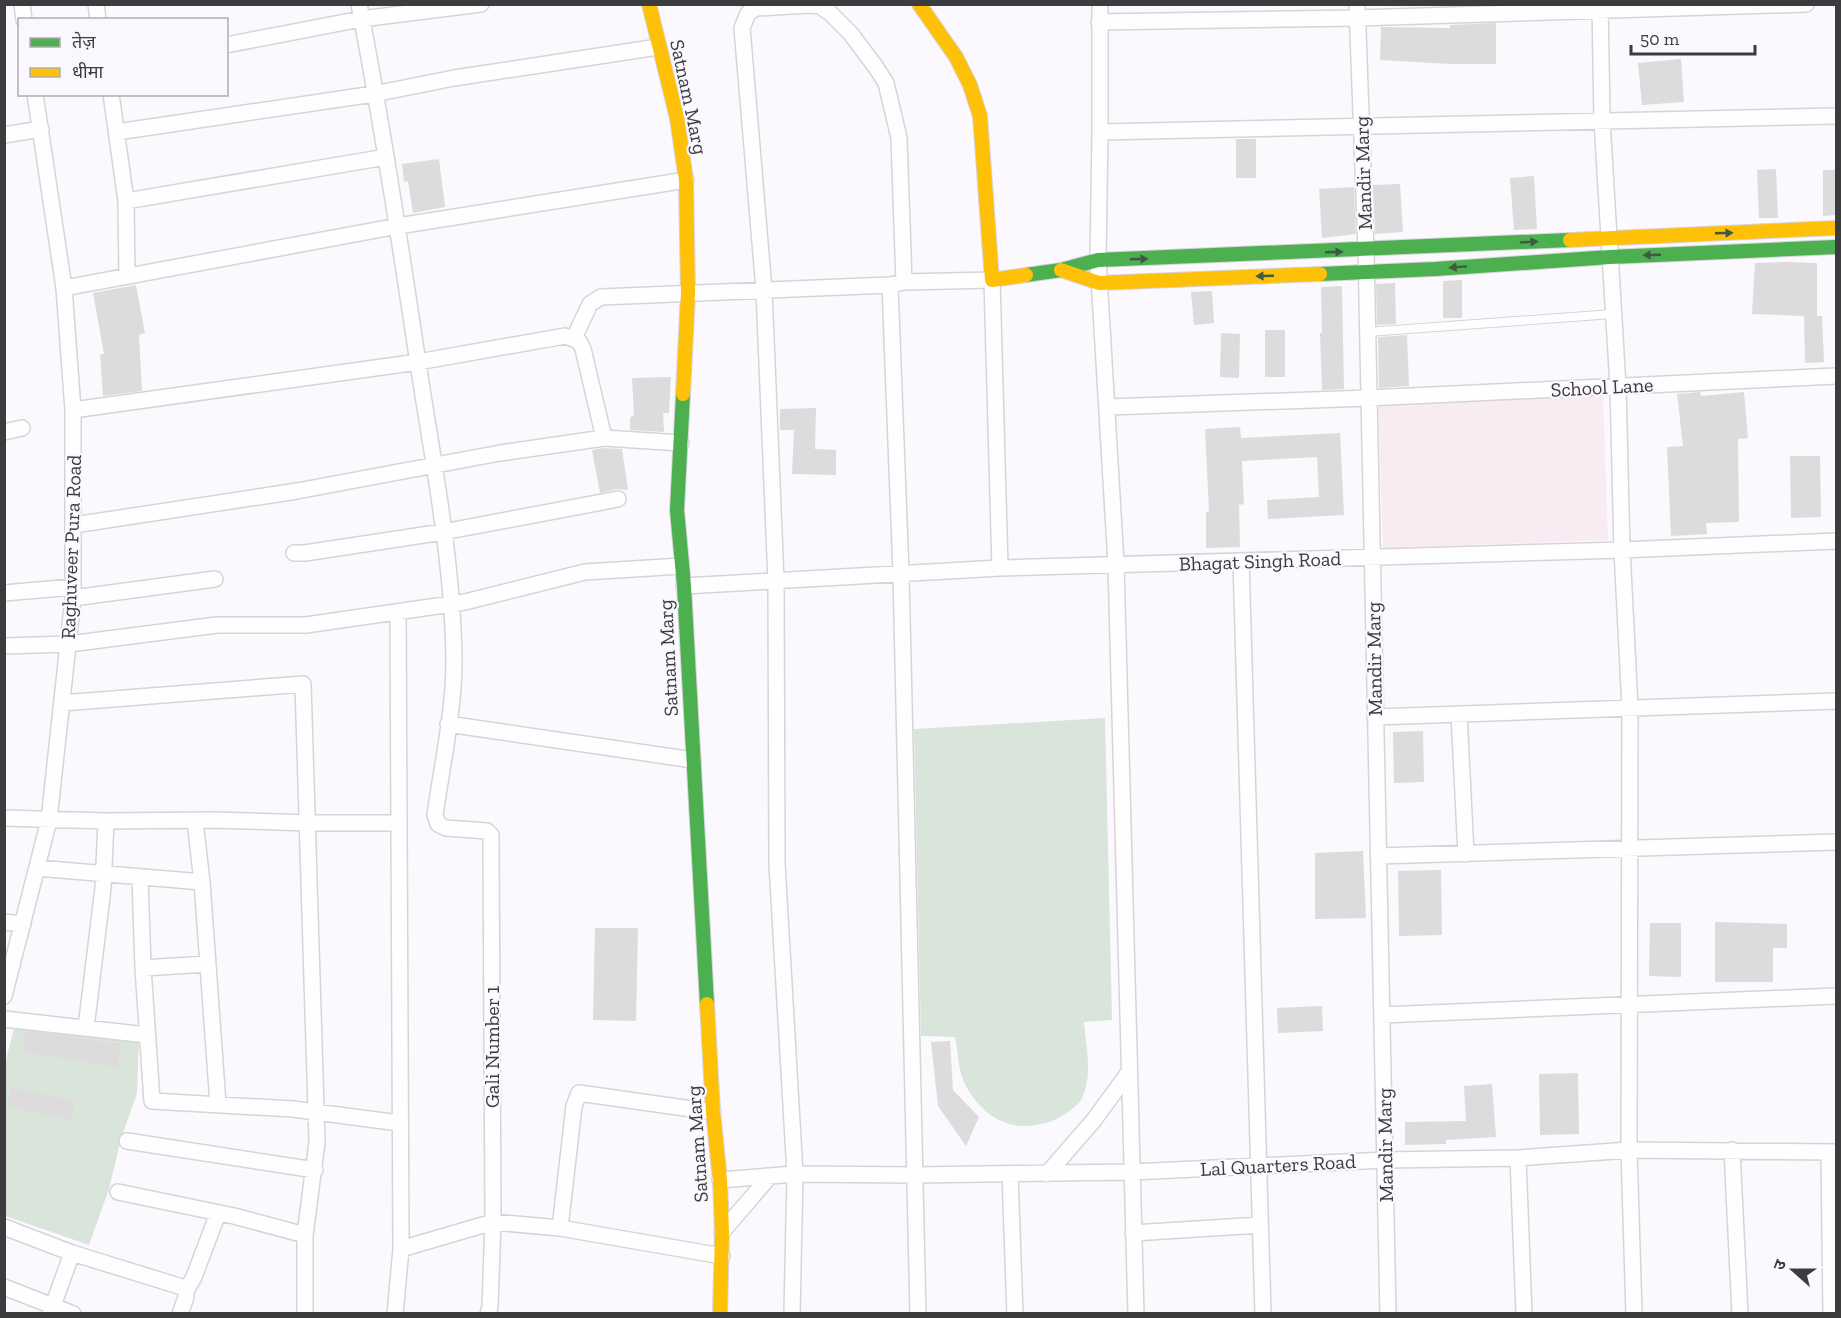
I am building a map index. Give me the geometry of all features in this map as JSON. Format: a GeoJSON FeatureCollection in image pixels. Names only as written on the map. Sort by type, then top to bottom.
{"type":"FeatureCollection","features":[{"type":"Feature","properties":{"kind":"street"},"geometry":{"type":"LineString","coordinates":[[228,45],[360,12],[482,4]]}},
{"type":"Feature","properties":{"kind":"street","name":"Satnam Marg"},"geometry":{"type":"LineString","coordinates":[[649,4],[677,117],[686,180],[688,293],[677,510],[684,586],[713,1112],[720,1180],[722,1232],[720,1314]]}},
{"type":"Feature","properties":{"kind":"street"},"geometry":{"type":"LineString","coordinates":[[919,4],[955,52],[973,89],[980,116],[992,280],[1000,567]]}},
{"type":"Feature","properties":{"kind":"street"},"geometry":{"type":"LineString","coordinates":[[1100,4],[1098,260],[1116,564],[1136,1314]]}},
{"type":"Feature","properties":{"kind":"street"},"geometry":{"type":"LineString","coordinates":[[1099,22],[1357,11],[1806,4]]}},
{"type":"Feature","properties":{"kind":"street"},"geometry":{"type":"LineString","coordinates":[[792,1314],[795,1173],[777,864],[776,581],[764,290],[742,28],[748,13],[756,8],[809,5],[820,6],[830,13],[851,34],[875,66],[886,83],[899,138],[897,283],[901,573],[918,1314]]}},
{"type":"Feature","properties":{"kind":"street"},"geometry":{"type":"LineString","coordinates":[[1600,8],[1602,121],[1618,386],[1622,550],[1630,708],[1629,1150],[1634,1314]]}},
{"type":"Feature","properties":{"kind":"street","name":"Mandir Marg"},"geometry":{"type":"LineString","coordinates":[[1357,11],[1366,251],[1388,1314]]}},
{"type":"Feature","properties":{"kind":"street"},"geometry":{"type":"LineString","coordinates":[[360,12],[398,226],[443,532],[451,604],[454,663],[448,724],[693,760]]}},
{"type":"Feature","properties":{"kind":"street"},"geometry":{"type":"LineString","coordinates":[[117,132],[374,94],[454,78],[658,47]]}},
{"type":"Feature","properties":{"kind":"street","name":"Raghuveer Pura Road"},"geometry":{"type":"LineString","coordinates":[[4,996],[49,820],[73,592],[73,410],[64,288],[35,96]]}},
{"type":"Feature","properties":{"kind":"street"},"geometry":{"type":"LineString","coordinates":[[111,96],[126,201],[127,275]]}},
{"type":"Feature","properties":{"kind":"street"},"geometry":{"type":"LineString","coordinates":[[1100,132],[1836,116]]}},
{"type":"Feature","properties":{"kind":"street"},"geometry":{"type":"LineString","coordinates":[[4,135],[40,129]]}},
{"type":"Feature","properties":{"kind":"street"},"geometry":{"type":"LineString","coordinates":[[126,201],[386,157]]}},
{"type":"Feature","properties":{"kind":"street"},"geometry":{"type":"LineString","coordinates":[[64,288],[398,226],[686,180]]}},
{"type":"Feature","properties":{"kind":"street"},"geometry":{"type":"LineString","coordinates":[[574,338],[590,304],[601,297],[992,280],[1061,270],[1098,260],[1366,251],[1836,228]]}},
{"type":"Feature","properties":{"kind":"street"},"geometry":{"type":"LineString","coordinates":[[1061,270],[1099,283],[1365,272],[1610,257],[1836,247]]}},
{"type":"Feature","properties":{"kind":"street"},"geometry":{"type":"LineString","coordinates":[[73,410],[418,362],[565,336],[579,341],[583,349],[604,438]]}},
{"type":"Feature","properties":{"kind":"street","name":"School Lane"},"geometry":{"type":"LineString","coordinates":[[1108,407],[1368,398],[1836,376]]}},
{"type":"Feature","properties":{"kind":"street"},"geometry":{"type":"LineString","coordinates":[[4,432],[22,428]]}},
{"type":"Feature","properties":{"kind":"street"},"geometry":{"type":"LineString","coordinates":[[74,525],[297,491],[500,453],[604,438],[681,443]]}},
{"type":"Feature","properties":{"kind":"street"},"geometry":{"type":"LineString","coordinates":[[294,553],[443,532],[618,499]]}},
{"type":"Feature","properties":{"kind":"street","name":"Bhagat Singh Road"},"geometry":{"type":"LineString","coordinates":[[684,586],[1000,567],[1371,558],[1836,541]]}},
{"type":"Feature","properties":{"kind":"street"},"geometry":{"type":"LineString","coordinates":[[1241,561],[1263,1314]]}},
{"type":"Feature","properties":{"kind":"street"},"geometry":{"type":"LineString","coordinates":[[4,646],[69,644],[217,625],[306,626],[451,604],[585,572],[681,566]]}},
{"type":"Feature","properties":{"kind":"street"},"geometry":{"type":"LineString","coordinates":[[4,593],[73,592],[215,579]]}},
{"type":"Feature","properties":{"kind":"street"},"geometry":{"type":"LineString","coordinates":[[395,1314],[401,1249],[398,612]]}},
{"type":"Feature","properties":{"kind":"street"},"geometry":{"type":"LineString","coordinates":[[62,704],[303,684],[309,823],[311,989],[317,1112],[315,1170],[305,1235],[305,1314]]}},
{"type":"Feature","properties":{"kind":"street"},"geometry":{"type":"LineString","coordinates":[[1375,717],[1836,701]]}},
{"type":"Feature","properties":{"kind":"street"},"geometry":{"type":"LineString","coordinates":[[1459,714],[1466,854]]}},
{"type":"Feature","properties":{"kind":"street","name":"Gali Number 1"},"geometry":{"type":"LineString","coordinates":[[448,724],[435,815],[438,824],[446,828],[480,829],[491,835],[493,1222],[488,1314]]}},
{"type":"Feature","properties":{"kind":"street"},"geometry":{"type":"LineString","coordinates":[[4,818],[399,823]]}},
{"type":"Feature","properties":{"kind":"street"},"geometry":{"type":"LineString","coordinates":[[86,1028],[104,873],[106,821]]}},
{"type":"Feature","properties":{"kind":"street"},"geometry":{"type":"LineString","coordinates":[[195,821],[202,882],[218,1104]]}},
{"type":"Feature","properties":{"kind":"street"},"geometry":{"type":"LineString","coordinates":[[1378,856],[1836,842]]}},
{"type":"Feature","properties":{"kind":"street"},"geometry":{"type":"LineString","coordinates":[[37,868],[202,882]]}},
{"type":"Feature","properties":{"kind":"street"},"geometry":{"type":"LineString","coordinates":[[140,877],[143,968],[152,1101],[317,1112],[399,1123]]}},
{"type":"Feature","properties":{"kind":"street"},"geometry":{"type":"LineString","coordinates":[[4,922],[23,924]]}},
{"type":"Feature","properties":{"kind":"street"},"geometry":{"type":"LineString","coordinates":[[143,968],[208,964]]}},
{"type":"Feature","properties":{"kind":"street"},"geometry":{"type":"LineString","coordinates":[[1382,1015],[1836,996]]}},
{"type":"Feature","properties":{"kind":"street"},"geometry":{"type":"LineString","coordinates":[[4,1019],[147,1035]]}},
{"type":"Feature","properties":{"kind":"street"},"geometry":{"type":"LineString","coordinates":[[1047,1174],[1094,1120],[1129,1072]]}},
{"type":"Feature","properties":{"kind":"street"},"geometry":{"type":"LineString","coordinates":[[560,1228],[574,1106],[579,1093],[713,1112]]}},
{"type":"Feature","properties":{"kind":"street"},"geometry":{"type":"LineString","coordinates":[[128,1141],[315,1170]]}},
{"type":"Feature","properties":{"kind":"street","name":"Lal Quarters Road"},"geometry":{"type":"LineString","coordinates":[[720,1180],[795,1173],[915,1175],[1132,1172],[1385,1160],[1518,1158],[1629,1150],[1833,1152]]}},
{"type":"Feature","properties":{"kind":"street"},"geometry":{"type":"LineString","coordinates":[[1732,1150],[1740,1314]]}},
{"type":"Feature","properties":{"kind":"street"},"geometry":{"type":"LineString","coordinates":[[1832,1314],[1833,1152]]}},
{"type":"Feature","properties":{"kind":"street"},"geometry":{"type":"LineString","coordinates":[[1518,1158],[1524,1314]]}},
{"type":"Feature","properties":{"kind":"street"},"geometry":{"type":"LineString","coordinates":[[1010,1174],[1015,1314]]}},
{"type":"Feature","properties":{"kind":"street"},"geometry":{"type":"LineString","coordinates":[[722,1232],[770,1176]]}},
{"type":"Feature","properties":{"kind":"street"},"geometry":{"type":"LineString","coordinates":[[118,1192],[218,1213],[305,1235]]}},
{"type":"Feature","properties":{"kind":"street"},"geometry":{"type":"LineString","coordinates":[[180,1314],[186,1291],[194,1277],[218,1213]]}},
{"type":"Feature","properties":{"kind":"street"},"geometry":{"type":"LineString","coordinates":[[401,1249],[493,1222],[560,1228],[722,1256]]}},
{"type":"Feature","properties":{"kind":"street"},"geometry":{"type":"LineString","coordinates":[[1133,1233],[1260,1225]]}},
{"type":"Feature","properties":{"kind":"street"},"geometry":{"type":"LineString","coordinates":[[4,1227],[72,1252],[182,1287],[186,1291]]}},
{"type":"Feature","properties":{"kind":"street"},"geometry":{"type":"LineString","coordinates":[[51,1310],[72,1252]]}},
{"type":"Feature","properties":{"kind":"street"},"geometry":{"type":"LineString","coordinates":[[4,1287],[51,1310],[73,1314]]}},
{"type":"Feature","properties":{"kind":"lane"},"geometry":{"type":"LineString","coordinates":[[1367,332],[1613,314]]}},
{"type":"Feature","properties":{"kind":"shaded area"},"geometry":{"type":"Polygon","coordinates":[[[1603,394],[1608,540],[1383,548],[1378,402],[1603,394]]]}},
{"type":"Feature","properties":{"kind":"shaded area"},"geometry":{"type":"Polygon","coordinates":[[[1105,718],[1112,1020],[1084,1022],[1088,1060],[1087,1080],[1082,1098],[1076,1106],[1063,1116],[1049,1122],[1036,1125],[1012,1125],[991,1115],[973,1098],[961,1075],[955,1037],[921,1036],[914,729],[1105,718]]]}},
{"type":"Feature","properties":{"kind":"shaded area"},"geometry":{"type":"Polygon","coordinates":[[[18,1012],[139,1036],[137,1093],[121,1139],[109,1189],[89,1245],[5,1216],[5,1064],[18,1012]]]}},
{"type":"Feature","properties":{"kind":"building"},"geometry":{"type":"Polygon","coordinates":[[[1496,23],[1496,64],[1380,60],[1381,27],[1450,28],[1450,25],[1496,23]]]}},
{"type":"Feature","properties":{"kind":"building"},"geometry":{"type":"Polygon","coordinates":[[[1681,59],[1684,102],[1642,105],[1638,63],[1681,59]]]}},
{"type":"Feature","properties":{"kind":"building"},"geometry":{"type":"Polygon","coordinates":[[[1236,139],[1256,139],[1256,178],[1236,178],[1236,139]]]}},
{"type":"Feature","properties":{"kind":"building"},"geometry":{"type":"Polygon","coordinates":[[[439,159],[445,207],[413,213],[408,181],[404,182],[402,164],[439,159]]]}},
{"type":"Feature","properties":{"kind":"building"},"geometry":{"type":"Polygon","coordinates":[[[1776,169],[1778,218],[1759,218],[1757,170],[1776,169]]]}},
{"type":"Feature","properties":{"kind":"building"},"geometry":{"type":"Polygon","coordinates":[[[1823,170],[1836,170],[1836,215],[1823,216],[1823,170]]]}},
{"type":"Feature","properties":{"kind":"building"},"geometry":{"type":"Polygon","coordinates":[[[1534,176],[1537,229],[1514,230],[1510,178],[1534,176]]]}},
{"type":"Feature","properties":{"kind":"building"},"geometry":{"type":"Polygon","coordinates":[[[1400,184],[1403,232],[1375,234],[1373,185],[1400,184]]]}},
{"type":"Feature","properties":{"kind":"building"},"geometry":{"type":"Polygon","coordinates":[[[1354,187],[1356,234],[1322,238],[1319,189],[1354,187]]]}},
{"type":"Feature","properties":{"kind":"building"},"geometry":{"type":"Polygon","coordinates":[[[1755,263],[1817,263],[1817,316],[1822,316],[1824,362],[1805,363],[1804,316],[1752,314],[1755,263]]]}},
{"type":"Feature","properties":{"kind":"building"},"geometry":{"type":"Polygon","coordinates":[[[1462,280],[1462,318],[1443,318],[1443,281],[1462,280]]]}},
{"type":"Feature","properties":{"kind":"building"},"geometry":{"type":"Polygon","coordinates":[[[1395,283],[1396,324],[1377,325],[1376,284],[1395,283]]]}},
{"type":"Feature","properties":{"kind":"building"},"geometry":{"type":"Polygon","coordinates":[[[136,285],[145,333],[139,335],[142,391],[103,396],[100,354],[104,354],[93,293],[136,285]]]}},
{"type":"Feature","properties":{"kind":"building"},"geometry":{"type":"Polygon","coordinates":[[[1342,286],[1344,389],[1322,390],[1321,287],[1342,286]]]}},
{"type":"Feature","properties":{"kind":"building"},"geometry":{"type":"Polygon","coordinates":[[[1212,291],[1214,323],[1194,325],[1191,292],[1212,291]]]}},
{"type":"Feature","properties":{"kind":"building"},"geometry":{"type":"Polygon","coordinates":[[[1265,330],[1285,330],[1285,377],[1265,377],[1265,330]]]}},
{"type":"Feature","properties":{"kind":"building"},"geometry":{"type":"Polygon","coordinates":[[[1221,333],[1240,334],[1239,378],[1220,377],[1221,333]]]}},
{"type":"Feature","properties":{"kind":"building"},"geometry":{"type":"Polygon","coordinates":[[[1407,335],[1409,386],[1379,388],[1378,337],[1407,335]]]}},
{"type":"Feature","properties":{"kind":"building"},"geometry":{"type":"Polygon","coordinates":[[[671,377],[669,413],[663,413],[664,432],[630,430],[630,417],[634,416],[632,378],[671,377]]]}},
{"type":"Feature","properties":{"kind":"building"},"geometry":{"type":"Polygon","coordinates":[[[1700,392],[1701,396],[1744,392],[1748,438],[1738,439],[1739,522],[1706,523],[1707,534],[1671,536],[1667,447],[1683,446],[1677,394],[1700,392]]]}},
{"type":"Feature","properties":{"kind":"building"},"geometry":{"type":"Polygon","coordinates":[[[816,408],[815,449],[836,450],[836,475],[792,474],[794,430],[780,430],[780,409],[816,408]]]}},
{"type":"Feature","properties":{"kind":"building"},"geometry":{"type":"Polygon","coordinates":[[[1240,427],[1241,438],[1340,433],[1344,515],[1268,519],[1267,500],[1319,497],[1317,457],[1242,461],[1244,504],[1239,505],[1240,547],[1206,548],[1206,512],[1209,512],[1205,429],[1240,427]]]}},
{"type":"Feature","properties":{"kind":"building"},"geometry":{"type":"Polygon","coordinates":[[[622,449],[628,490],[616,489],[600,493],[592,450],[622,449]]]}},
{"type":"Feature","properties":{"kind":"building"},"geometry":{"type":"Polygon","coordinates":[[[1790,456],[1820,456],[1821,517],[1791,518],[1790,456]]]}},
{"type":"Feature","properties":{"kind":"building"},"geometry":{"type":"Polygon","coordinates":[[[1423,731],[1424,782],[1394,783],[1393,732],[1423,731]]]}},
{"type":"Feature","properties":{"kind":"building"},"geometry":{"type":"Polygon","coordinates":[[[1363,851],[1366,918],[1315,919],[1315,853],[1363,851]]]}},
{"type":"Feature","properties":{"kind":"building"},"geometry":{"type":"Polygon","coordinates":[[[1441,870],[1442,935],[1399,936],[1398,871],[1441,870]]]}},
{"type":"Feature","properties":{"kind":"building"},"geometry":{"type":"Polygon","coordinates":[[[1715,922],[1787,924],[1787,948],[1773,948],[1773,982],[1715,982],[1715,922]]]}},
{"type":"Feature","properties":{"kind":"building"},"geometry":{"type":"Polygon","coordinates":[[[1650,923],[1681,923],[1681,977],[1649,976],[1650,923]]]}},
{"type":"Feature","properties":{"kind":"building"},"geometry":{"type":"Polygon","coordinates":[[[595,928],[638,928],[636,1021],[593,1020],[595,928]]]}},
{"type":"Feature","properties":{"kind":"building"},"geometry":{"type":"Polygon","coordinates":[[[1322,1006],[1323,1031],[1278,1033],[1277,1008],[1322,1006]]]}},
{"type":"Feature","properties":{"kind":"building"},"geometry":{"type":"Polygon","coordinates":[[[25,1031],[121,1044],[118,1067],[22,1052],[25,1031]]]}},
{"type":"Feature","properties":{"kind":"building"},"geometry":{"type":"Polygon","coordinates":[[[950,1041],[953,1090],[979,1117],[966,1146],[938,1106],[931,1042],[950,1041]]]}},
{"type":"Feature","properties":{"kind":"building"},"geometry":{"type":"Polygon","coordinates":[[[1578,1073],[1579,1134],[1540,1135],[1539,1074],[1578,1073]]]}},
{"type":"Feature","properties":{"kind":"building"},"geometry":{"type":"Polygon","coordinates":[[[1492,1084],[1496,1137],[1446,1140],[1446,1144],[1405,1145],[1405,1122],[1466,1121],[1464,1086],[1492,1084]]]}},
{"type":"Feature","properties":{"kind":"building"},"geometry":{"type":"Polygon","coordinates":[[[11,1088],[75,1101],[71,1120],[7,1107],[11,1088]]]}},
{"type":"Feature","properties":{"kind":"traffic: fast"},"geometry":{"type":"LineString","coordinates":[[1026,275],[1061,270],[1098,260],[1570,240]]}},
{"type":"Feature","properties":{"kind":"traffic: fast"},"geometry":{"type":"LineString","coordinates":[[1320,274],[1610,257],[1836,247]]}},
{"type":"Feature","properties":{"kind":"traffic: fast"},"geometry":{"type":"LineString","coordinates":[[683,394],[677,510],[684,586],[707,1004]]}},
{"type":"Feature","properties":{"kind":"traffic: slow"},"geometry":{"type":"LineString","coordinates":[[649,4],[677,118],[686,180],[688,293],[683,394]]}},
{"type":"Feature","properties":{"kind":"traffic: slow"},"geometry":{"type":"LineString","coordinates":[[919,4],[956,57],[970,85],[980,116],[992,280],[1026,275]]}},
{"type":"Feature","properties":{"kind":"traffic: slow"},"geometry":{"type":"LineString","coordinates":[[1570,240],[1836,228]]}},
{"type":"Feature","properties":{"kind":"traffic: slow"},"geometry":{"type":"LineString","coordinates":[[1061,270],[1099,283],[1320,274]]}},
{"type":"Feature","properties":{"kind":"traffic: slow"},"geometry":{"type":"LineString","coordinates":[[707,1004],[713,1112],[720,1180],[722,1232],[720,1314]]}}]}
